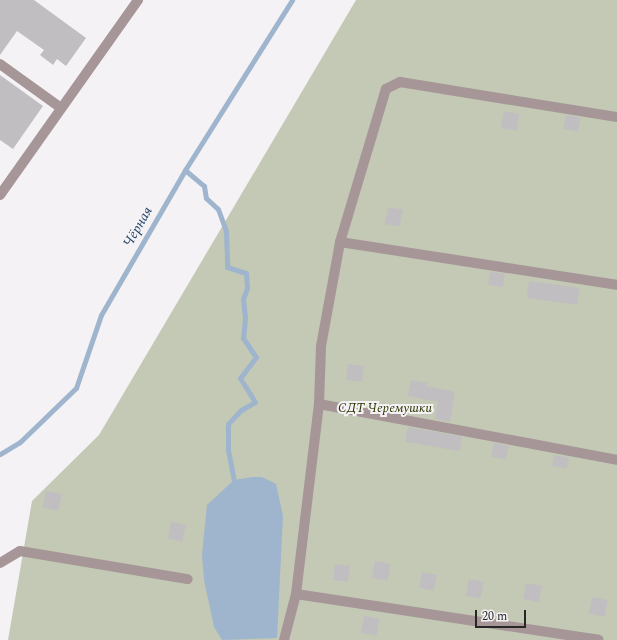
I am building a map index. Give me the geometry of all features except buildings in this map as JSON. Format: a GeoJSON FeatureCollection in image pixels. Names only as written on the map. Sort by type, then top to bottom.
{"type":"FeatureCollection","features":[{"type":"Feature","properties":{"kind":"lane"},"geometry":{"type":"LineString","coordinates":[[0,195],[138,0]]}},
{"type":"Feature","properties":{"kind":"lane"},"geometry":{"type":"LineString","coordinates":[[0,64],[61,108]]}},
{"type":"Feature","properties":{"kind":"lane"},"geometry":{"type":"LineString","coordinates":[[284,640],[296,594],[318,404],[321,346],[340,242],[386,89],[394,83],[400,82],[617,117]]}},
{"type":"Feature","properties":{"kind":"lane"},"geometry":{"type":"LineString","coordinates":[[340,242],[617,285]]}},
{"type":"Feature","properties":{"kind":"lane"},"geometry":{"type":"LineString","coordinates":[[318,404],[617,460]]}},
{"type":"Feature","properties":{"kind":"lane"},"geometry":{"type":"LineString","coordinates":[[0,563],[20,551],[188,579]]}},
{"type":"Feature","properties":{"kind":"lane"},"geometry":{"type":"LineString","coordinates":[[296,594],[599,640]]}},
{"type":"Feature","properties":{"kind":"green space","name":"СДТ Черемушки"},"geometry":{"type":"Polygon","coordinates":[[[356,0],[617,0],[617,640],[8,640],[32,501],[99,435],[356,0]]]}},
{"type":"Feature","properties":{"kind":"water"},"geometry":{"type":"Polygon","coordinates":[[[262,477],[276,484],[283,516],[277,638],[222,640],[214,627],[204,580],[202,555],[207,505],[234,480],[262,477]]]}},
{"type":"Feature","properties":{"kind":"waterway","name":"Чёрная"},"geometry":{"type":"LineString","coordinates":[[0,454],[20,442],[76,388],[101,315],[185,170],[292,0]]}},
{"type":"Feature","properties":{"kind":"waterway"},"geometry":{"type":"LineString","coordinates":[[185,170],[204,186],[206,198],[218,209],[226,231],[227,267],[246,273],[247,288],[243,299],[245,317],[243,338],[256,357],[240,378],[255,402],[241,410],[228,424],[228,450],[234,480]]}}]}
